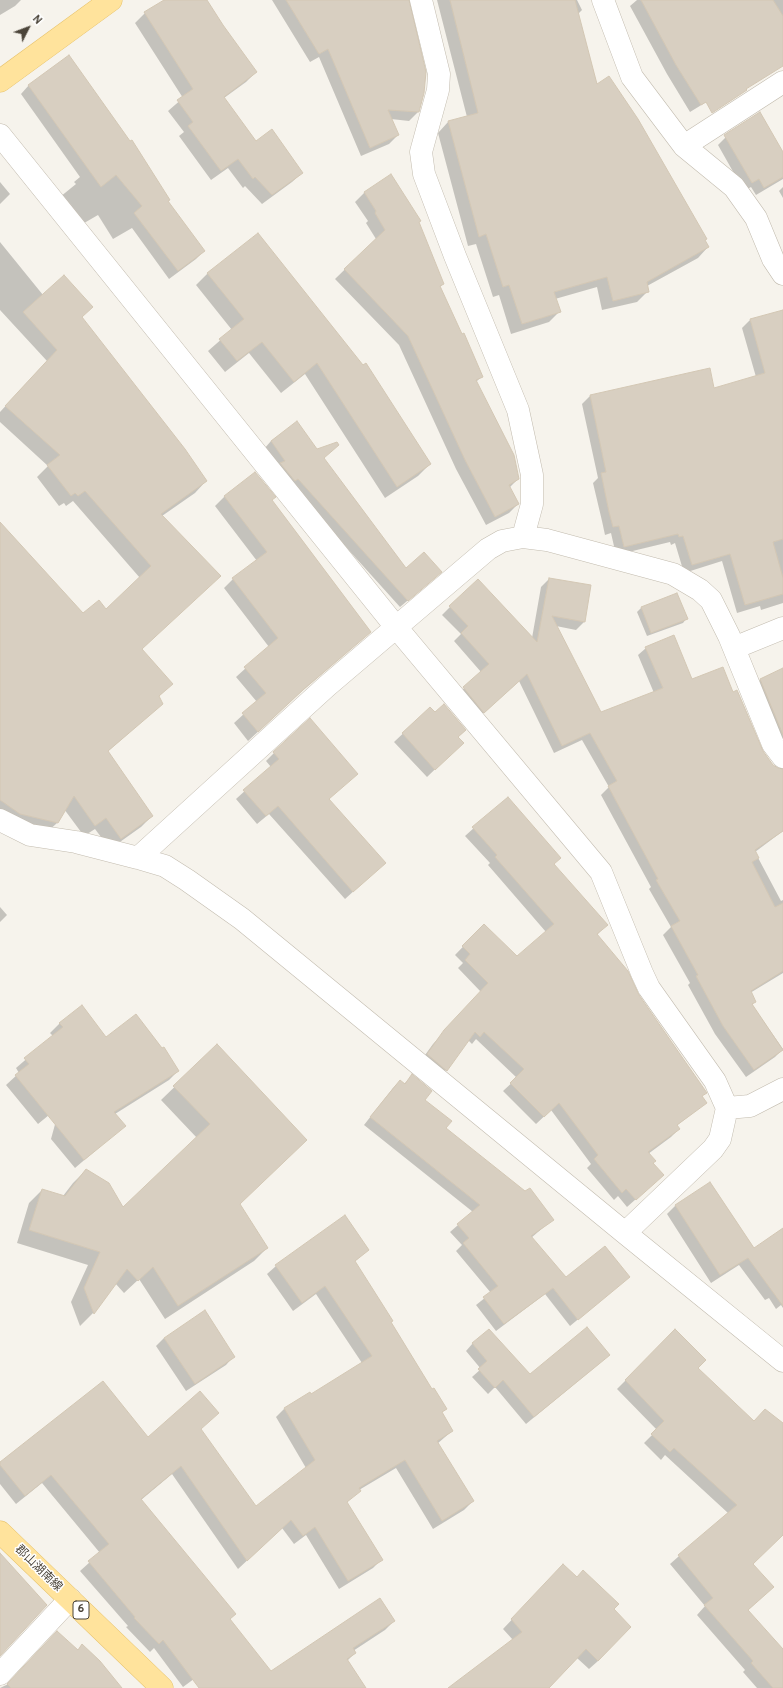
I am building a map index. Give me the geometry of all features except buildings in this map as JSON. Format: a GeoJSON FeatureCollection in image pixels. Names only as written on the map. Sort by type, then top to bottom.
{"type":"FeatureCollection","features":[{"type":"Feature","properties":{"kind":"main road"},"geometry":{"type":"LineString","coordinates":[[0,81],[111,0]]}},
{"type":"Feature","properties":{"kind":"main road","name":"郡山湖南線"},"geometry":{"type":"LineString","coordinates":[[0,1532],[157,1685]]}},
{"type":"Feature","properties":{"kind":"street"},"geometry":{"type":"LineString","coordinates":[[421,0],[440,74],[438,90],[420,152],[424,174],[455,256],[518,410],[532,475],[532,504],[523,536]]}},
{"type":"Feature","properties":{"kind":"street"},"geometry":{"type":"LineString","coordinates":[[603,0],[632,77],[684,146],[734,187],[756,218],[773,259],[783,274]]}},
{"type":"Feature","properties":{"kind":"street"},"geometry":{"type":"LineString","coordinates":[[684,146],[783,82]]}},
{"type":"Feature","properties":{"kind":"street"},"geometry":{"type":"LineString","coordinates":[[0,135],[396,627],[601,872],[649,988],[715,1081],[727,1108],[720,1139],[712,1149],[625,1234]]}},
{"type":"Feature","properties":{"kind":"street"},"geometry":{"type":"LineString","coordinates":[[138,858],[327,686],[488,549],[502,541],[523,536],[547,540],[673,574],[700,590],[711,600],[734,648],[773,744],[783,757]]}},
{"type":"Feature","properties":{"kind":"street"},"geometry":{"type":"LineString","coordinates":[[734,648],[783,628]]}},
{"type":"Feature","properties":{"kind":"street"},"geometry":{"type":"LineString","coordinates":[[0,820],[30,835],[76,842],[165,866],[242,919],[625,1234],[783,1361]]}},
{"type":"Feature","properties":{"kind":"street"},"geometry":{"type":"LineString","coordinates":[[727,1108],[750,1106],[783,1089]]}},
{"type":"Feature","properties":{"kind":"street"},"geometry":{"type":"LineString","coordinates":[[0,1674],[70,1599]]}}]}
